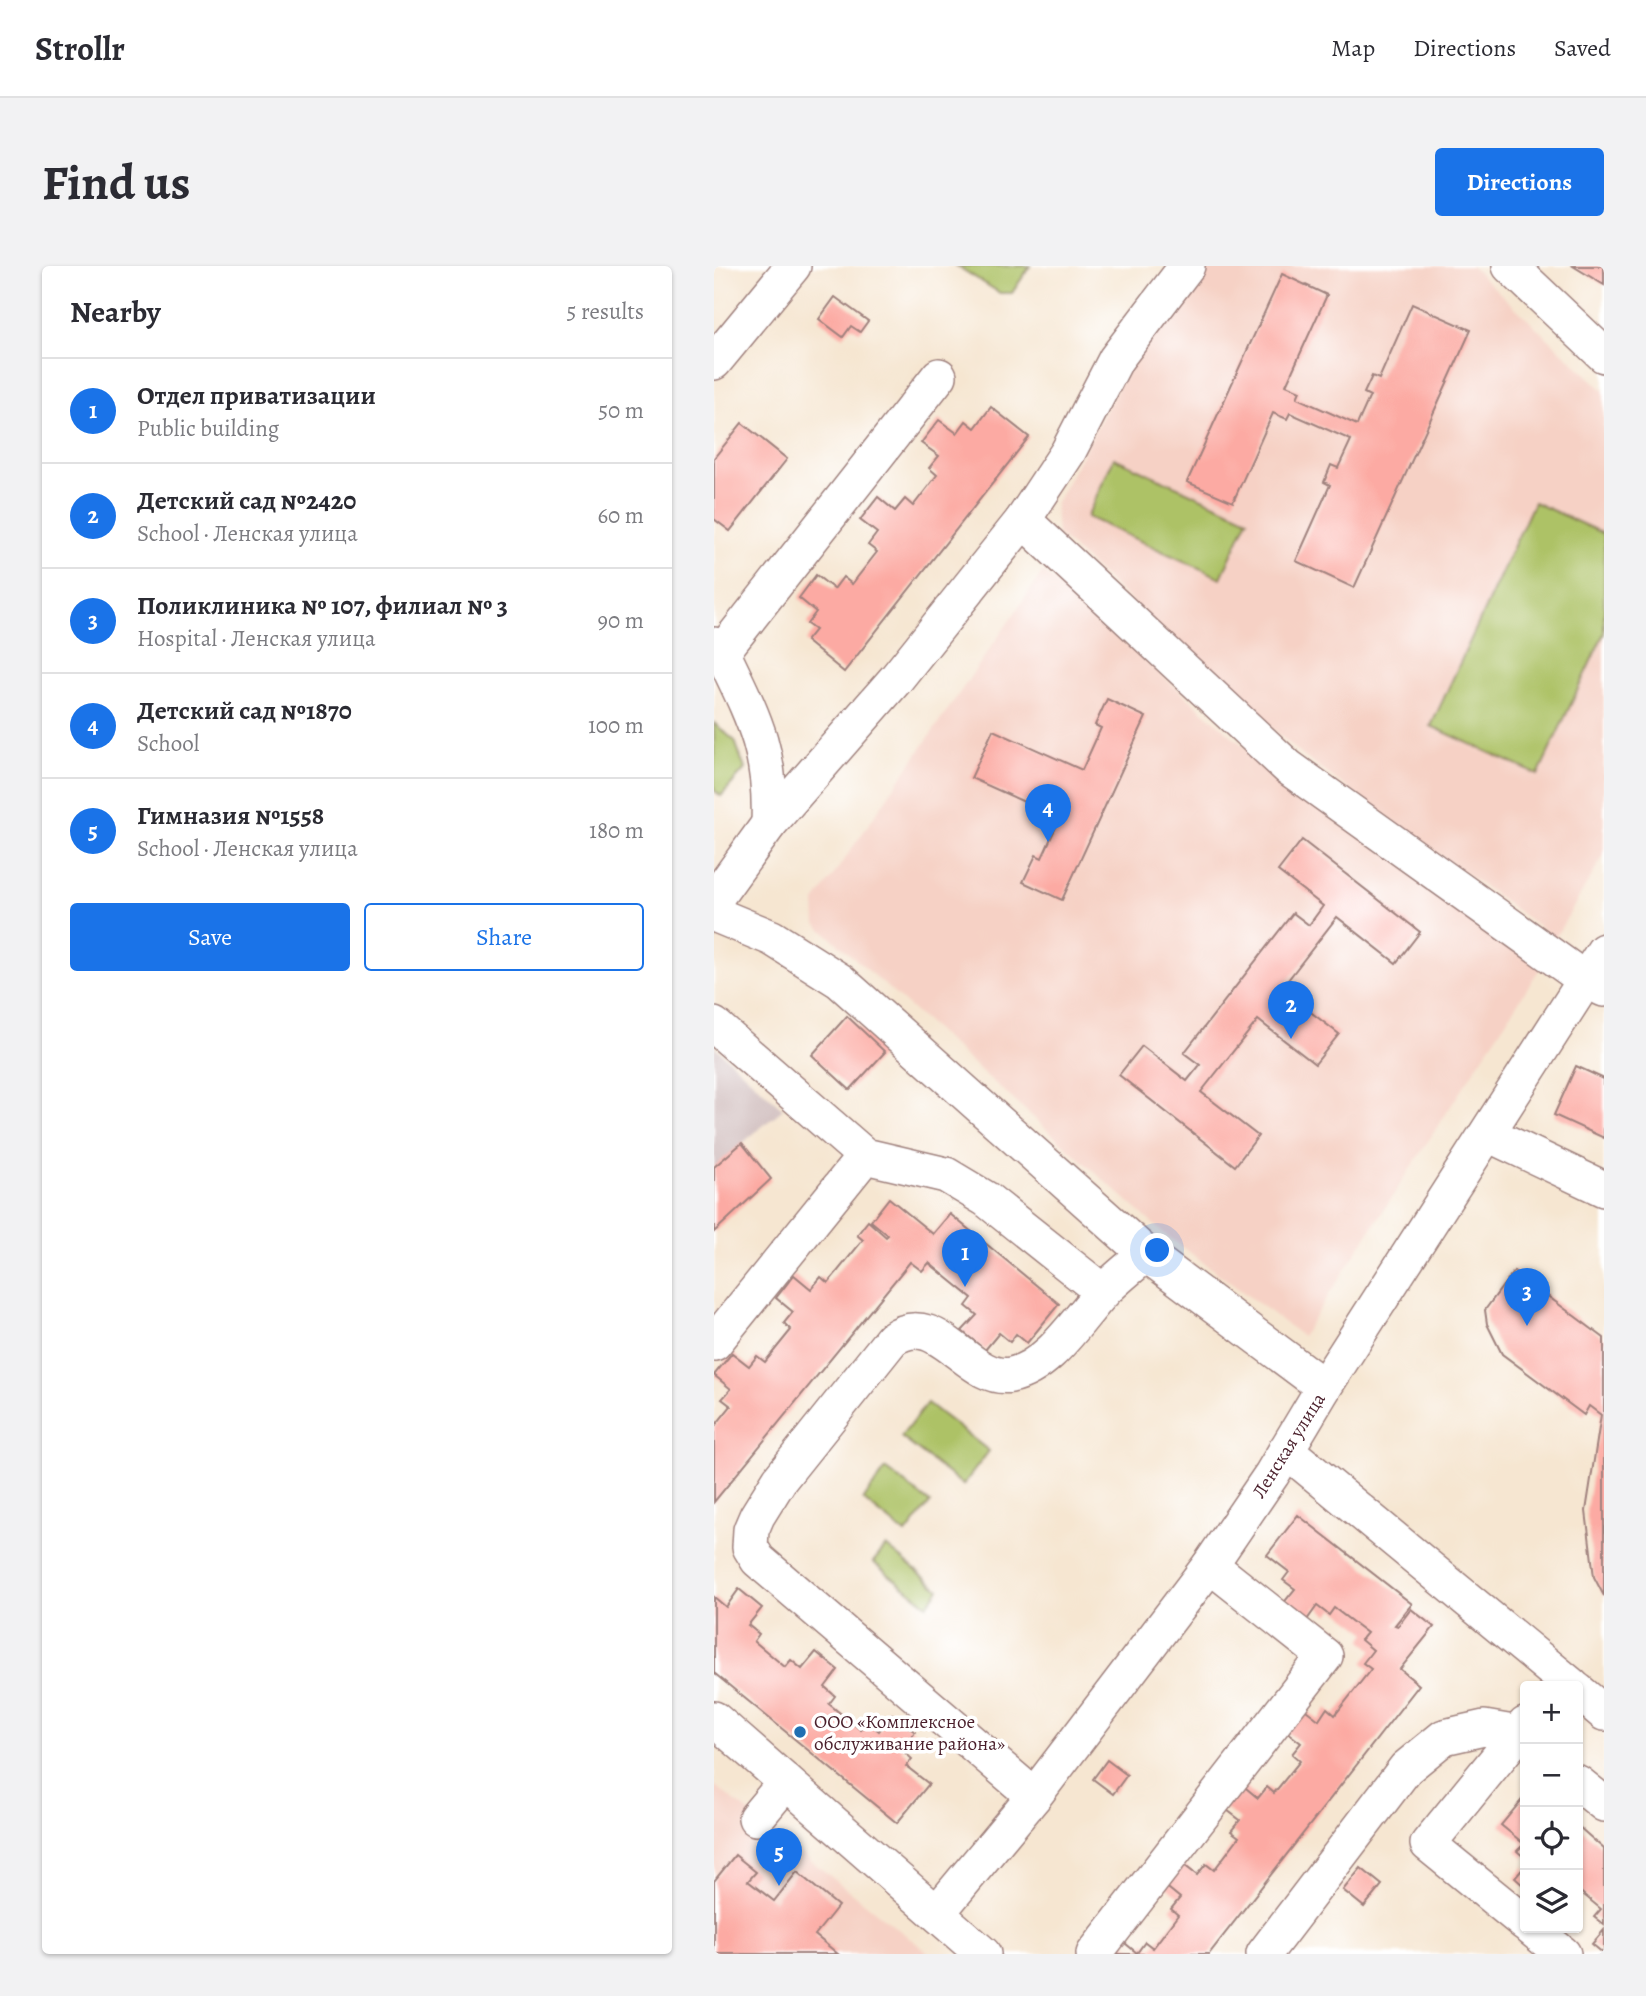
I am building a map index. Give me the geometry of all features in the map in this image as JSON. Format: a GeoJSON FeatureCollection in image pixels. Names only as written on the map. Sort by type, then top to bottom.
{"type":"FeatureCollection","features":[{"type":"Feature","properties":{"kind":"street"},"geometry":{"type":"LineString","coordinates":[[714,362],[793,266]]}},
{"type":"Feature","properties":{"kind":"street"},"geometry":{"type":"LineString","coordinates":[[714,900],[769,824],[896,679],[1023,520],[1068,452],[1116,359],[1187,266]]}},
{"type":"Feature","properties":{"kind":"street"},"geometry":{"type":"LineString","coordinates":[[1510,266],[1604,355]]}},
{"type":"Feature","properties":{"kind":"street"},"geometry":{"type":"LineString","coordinates":[[769,824],[771,786],[758,727],[718,649],[939,376]]}},
{"type":"Feature","properties":{"kind":"street"},"geometry":{"type":"LineString","coordinates":[[1023,520],[1288,767],[1595,985]]}},
{"type":"Feature","properties":{"kind":"street"},"geometry":{"type":"LineString","coordinates":[[714,914],[772,938],[840,981],[1146,1254],[1324,1387]]}},
{"type":"Feature","properties":{"kind":"street","name":"Ленская улица"},"geometry":{"type":"LineString","coordinates":[[937,1913],[1034,1796],[1286,1450],[1488,1134],[1595,985],[1604,951]]}},
{"type":"Feature","properties":{"kind":"street"},"geometry":{"type":"LineString","coordinates":[[714,1025],[865,1156],[946,1175],[986,1199],[1103,1292]]}},
{"type":"Feature","properties":{"kind":"street"},"geometry":{"type":"LineString","coordinates":[[1488,1134],[1604,1189]]}},
{"type":"Feature","properties":{"kind":"street"},"geometry":{"type":"LineString","coordinates":[[714,1343],[865,1156]]}},
{"type":"Feature","properties":{"kind":"street"},"geometry":{"type":"LineString","coordinates":[[1034,1796],[758,1560],[750,1547],[751,1530],[780,1479],[898,1335],[904,1331],[919,1330],[933,1335],[994,1375],[1012,1375],[1048,1353],[1103,1292],[1146,1254]]}},
{"type":"Feature","properties":{"kind":"street"},"geometry":{"type":"LineString","coordinates":[[1286,1450],[1561,1681]]}},
{"type":"Feature","properties":{"kind":"street"},"geometry":{"type":"LineString","coordinates":[[1094,1954],[1325,1656],[1199,1569]]}},
{"type":"Feature","properties":{"kind":"street"},"geometry":{"type":"LineString","coordinates":[[1583,1698],[1604,1713]]}},
{"type":"Feature","properties":{"kind":"street"},"geometry":{"type":"LineString","coordinates":[[714,1719],[937,1913],[969,1949]]}},
{"type":"Feature","properties":{"kind":"street"},"geometry":{"type":"LineString","coordinates":[[1264,1954],[1406,1768],[1444,1737],[1484,1727],[1520,1733]]}},
{"type":"Feature","properties":{"kind":"street"},"geometry":{"type":"LineString","coordinates":[[1520,1737],[1428,1844],[1520,1919]]}},
{"type":"Feature","properties":{"kind":"street"},"geometry":{"type":"LineString","coordinates":[[756,1818],[786,1782]]}},
{"type":"Feature","properties":{"kind":"street"},"geometry":{"type":"LineString","coordinates":[[1583,1787],[1604,1804]]}},
{"type":"Feature","properties":{"kind":"street"},"geometry":{"type":"LineString","coordinates":[[1537,1933],[1563,1954]]}},
{"type":"Feature","properties":{"kind":"shaded area"},"geometry":{"type":"Polygon","coordinates":[[[1205,266],[1471,266],[1604,391],[1604,855],[1555,938],[1302,755],[1057,534],[1055,505],[1128,369],[1205,266]]]}},
{"type":"Feature","properties":{"kind":"shaded area"},"geometry":{"type":"Polygon","coordinates":[[[1043,572],[1286,783],[1544,962],[1302,1336],[1161,1231],[816,924],[815,902],[1043,572]]]}},
{"type":"Feature","properties":{"kind":"shaded area"},"geometry":{"type":"Polygon","coordinates":[[[714,1046],[783,1109],[714,1167],[714,1046]]]}},
{"type":"Feature","properties":{"kind":"shaded area"},"geometry":{"type":"Polygon","coordinates":[[[714,1785],[756,1818],[930,1954],[714,1954],[714,1785]]]}},
{"type":"Feature","properties":{"kind":"green space"},"geometry":{"type":"Polygon","coordinates":[[[957,266],[1030,266],[1012,293],[1000,293],[957,266]]]}},
{"type":"Feature","properties":{"kind":"green space"},"geometry":{"type":"Polygon","coordinates":[[[1114,458],[1248,519],[1221,578],[1087,517],[1114,458]]]}},
{"type":"Feature","properties":{"kind":"green space"},"geometry":{"type":"Polygon","coordinates":[[[1534,502],[1604,534],[1604,633],[1538,775],[1431,726],[1534,502]]]}},
{"type":"Feature","properties":{"kind":"green space"},"geometry":{"type":"Polygon","coordinates":[[[714,723],[735,741],[745,769],[721,796],[714,790],[714,723]]]}},
{"type":"Feature","properties":{"kind":"green space"},"geometry":{"type":"Polygon","coordinates":[[[927,1403],[989,1451],[963,1485],[901,1437],[927,1403]]]}},
{"type":"Feature","properties":{"kind":"green space"},"geometry":{"type":"Polygon","coordinates":[[[886,1469],[930,1503],[906,1534],[863,1500],[886,1469]]]}},
{"type":"Feature","properties":{"kind":"green space"},"geometry":{"type":"Polygon","coordinates":[[[886,1546],[939,1589],[927,1605],[873,1562],[886,1546]]]}},
{"type":"Feature","properties":{"kind":"building"},"geometry":{"type":"Polygon","coordinates":[[[1573,266],[1604,266],[1604,285],[1573,266]]]}},
{"type":"Feature","properties":{"kind":"building"},"geometry":{"type":"Polygon","coordinates":[[[1282,274],[1327,295],[1286,385],[1300,391],[1297,398],[1357,425],[1370,396],[1364,393],[1372,376],[1379,379],[1412,304],[1471,330],[1354,588],[1296,561],[1330,485],[1324,482],[1331,465],[1338,468],[1351,440],[1290,413],[1287,419],[1273,413],[1233,502],[1187,482],[1282,274]]]}},
{"type":"Feature","properties":{"kind":"building"},"geometry":{"type":"Polygon","coordinates":[[[835,297],[868,321],[860,332],[851,326],[843,337],[819,319],[835,297]]]}},
{"type":"Feature","properties":{"kind":"building"},"geometry":{"type":"Polygon","coordinates":[[[991,407],[1029,437],[844,672],[806,641],[815,630],[807,624],[816,612],[799,598],[816,575],[834,589],[843,577],[852,584],[877,552],[868,545],[877,533],[860,520],[878,497],[895,511],[905,499],[913,506],[937,475],[929,468],[939,456],[921,443],[939,420],[957,433],[966,421],[975,428],[991,407]]]}},
{"type":"Feature","properties":{"kind":"building"},"geometry":{"type":"Polygon","coordinates":[[[742,423],[787,459],[730,531],[714,519],[714,458],[742,423]]]}},
{"type":"Feature","properties":{"kind":"building"},"geometry":{"type":"Polygon","coordinates":[[[1107,699],[1146,717],[1062,900],[1023,882],[1036,855],[1042,858],[1060,818],[971,778],[993,730],[1082,770],[1101,728],[1095,725],[1107,699]]]}},
{"type":"Feature","properties":{"kind":"building"},"geometry":{"type":"Polygon","coordinates":[[[1302,840],[1420,932],[1396,963],[1337,917],[1281,989],[1339,1034],[1315,1064],[1258,1020],[1201,1092],[1258,1136],[1235,1166],[1119,1075],[1142,1046],[1187,1081],[1200,1065],[1184,1053],[1293,913],[1309,925],[1323,906],[1278,871],[1302,840]]]}},
{"type":"Feature","properties":{"kind":"building"},"geometry":{"type":"Polygon","coordinates":[[[847,1016],[885,1052],[850,1090],[812,1055],[847,1016]]]}},
{"type":"Feature","properties":{"kind":"building"},"geometry":{"type":"Polygon","coordinates":[[[1576,1066],[1604,1079],[1604,1138],[1554,1115],[1576,1066]]]}},
{"type":"Feature","properties":{"kind":"building"},"geometry":{"type":"Polygon","coordinates":[[[742,1143],[771,1179],[714,1232],[714,1167],[742,1143]]]}},
{"type":"Feature","properties":{"kind":"building"},"geometry":{"type":"Polygon","coordinates":[[[889,1198],[933,1234],[950,1214],[1059,1304],[1027,1343],[1016,1334],[1010,1342],[999,1333],[985,1350],[962,1331],[977,1315],[966,1306],[972,1298],[929,1263],[922,1271],[910,1262],[714,1502],[714,1427],[731,1406],[722,1399],[731,1389],[714,1375],[732,1353],[749,1366],[757,1356],[765,1362],[791,1330],[784,1323],[793,1312],[776,1298],[794,1275],[811,1289],[821,1277],[828,1283],[863,1240],[857,1235],[868,1221],[886,1237],[888,1235],[871,1221],[889,1198]]]}},
{"type":"Feature","properties":{"kind":"building"},"geometry":{"type":"Polygon","coordinates":[[[1514,1271],[1604,1338],[1604,1596],[1594,1577],[1586,1511],[1601,1415],[1589,1406],[1584,1415],[1502,1354],[1487,1324],[1485,1310],[1514,1271]]]}},
{"type":"Feature","properties":{"kind":"building"},"geometry":{"type":"Polygon","coordinates":[[[1298,1515],[1412,1604],[1395,1625],[1398,1626],[1411,1609],[1434,1627],[1400,1669],[1419,1685],[1209,1954],[1108,1954],[1120,1939],[1137,1953],[1145,1942],[1153,1948],[1178,1915],[1171,1909],[1180,1898],[1163,1884],[1180,1862],[1197,1875],[1206,1864],[1214,1870],[1239,1837],[1231,1831],[1240,1820],[1223,1807],[1241,1784],[1258,1798],[1267,1787],[1274,1793],[1300,1761],[1292,1754],[1301,1743],[1283,1729],[1302,1707],[1319,1720],[1327,1708],[1335,1715],[1371,1669],[1363,1663],[1373,1650],[1361,1640],[1367,1633],[1334,1608],[1329,1615],[1317,1606],[1304,1624],[1281,1606],[1295,1589],[1283,1580],[1289,1572],[1267,1555],[1298,1515]]]}},
{"type":"Feature","properties":{"kind":"building"},"geometry":{"type":"Polygon","coordinates":[[[739,1589],[762,1608],[748,1625],[759,1634],[754,1641],[785,1667],[791,1660],[802,1669],[816,1652],[838,1670],[825,1687],[835,1696],[829,1704],[861,1730],[867,1721],[879,1731],[892,1714],[915,1732],[901,1749],[912,1759],[906,1766],[929,1784],[897,1823],[714,1673],[714,1597],[726,1607],[739,1589]]]}},
{"type":"Feature","properties":{"kind":"building"},"geometry":{"type":"Polygon","coordinates":[[[1107,1760],[1127,1775],[1113,1794],[1093,1779],[1107,1760]]]}},
{"type":"Feature","properties":{"kind":"building"},"geometry":{"type":"Polygon","coordinates":[[[1520,1802],[1520,1841],[1501,1825],[1520,1802]]]}},
{"type":"Feature","properties":{"kind":"building"},"geometry":{"type":"Polygon","coordinates":[[[1583,1830],[1604,1849],[1604,1925],[1594,1917],[1601,1909],[1583,1894],[1583,1830]]]}},
{"type":"Feature","properties":{"kind":"building"},"geometry":{"type":"Polygon","coordinates":[[[735,1855],[756,1872],[748,1881],[774,1901],[797,1872],[838,1906],[815,1935],[838,1954],[714,1954],[714,1881],[735,1855]]]}},
{"type":"Feature","properties":{"kind":"building"},"geometry":{"type":"Polygon","coordinates":[[[1361,1868],[1382,1885],[1364,1907],[1343,1890],[1361,1868]]]}},
{"type":"Feature","properties":{"kind":"building"},"geometry":{"type":"Polygon","coordinates":[[[1604,1930],[1604,1954],[1592,1944],[1604,1930]]]}},
{"type":"Feature","properties":{"kind":"place","name":"Детский сад №1870"},"geometry":{"type":"Point","coordinates":[1048,842]}},
{"type":"Feature","properties":{"kind":"place","name":"Детский сад №2420"},"geometry":{"type":"Point","coordinates":[1291,1039]}},
{"type":"Feature","properties":{"kind":"place","name":"Отдел приватизации"},"geometry":{"type":"Point","coordinates":[965,1287]}},
{"type":"Feature","properties":{"kind":"place","name":"Поликлиника № 107, филиал № 3"},"geometry":{"type":"Point","coordinates":[1527,1326]}},
{"type":"Feature","properties":{"kind":"place","name":"ООО «Комплексное обслуживание района»"},"geometry":{"type":"Point","coordinates":[800,1732]}},
{"type":"Feature","properties":{"kind":"place","name":"Гимназия №1558"},"geometry":{"type":"Point","coordinates":[779,1886]}}]}
